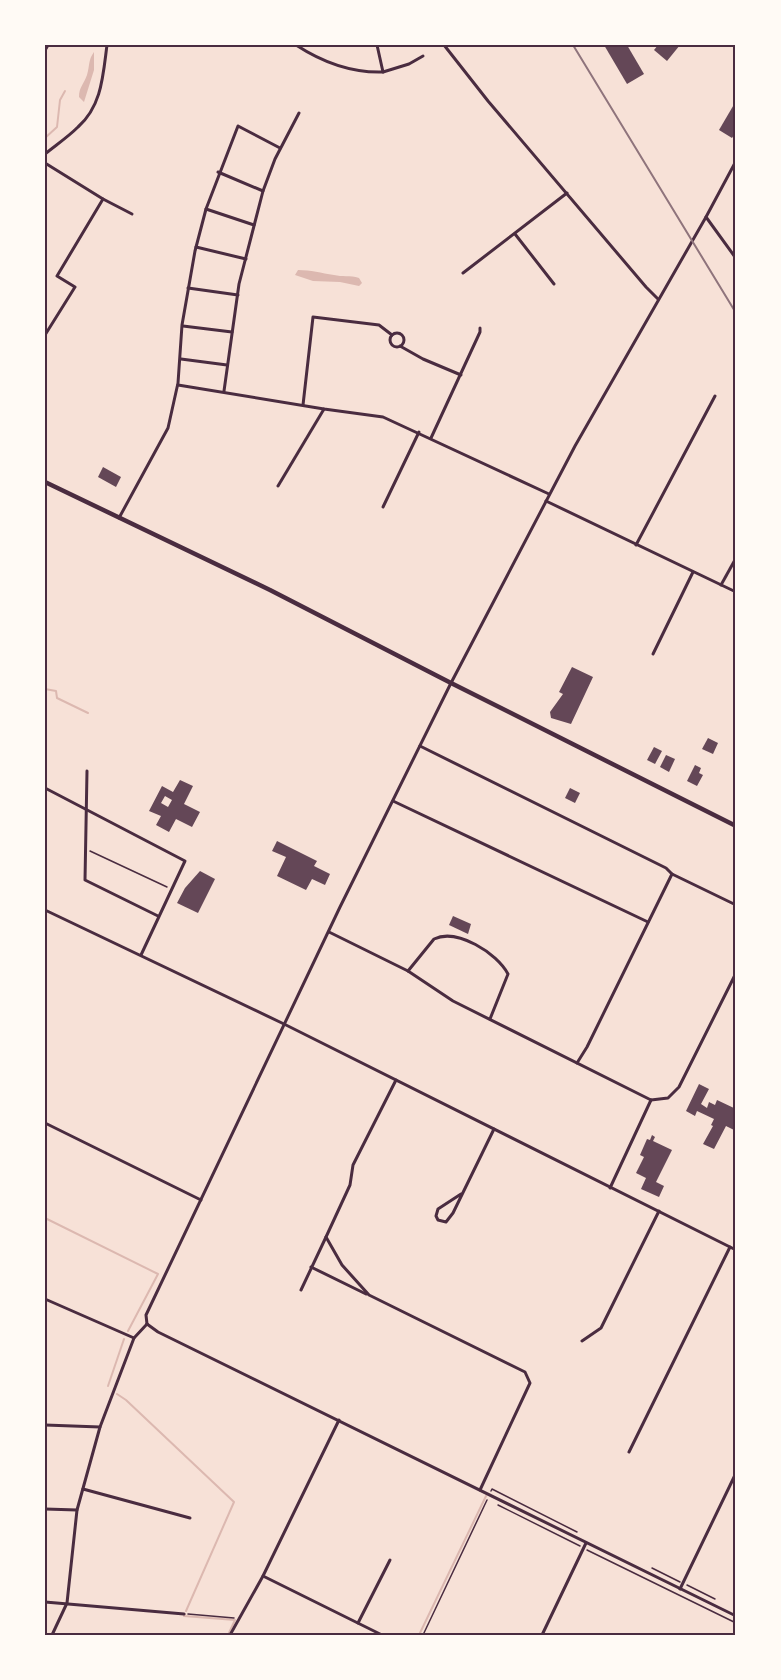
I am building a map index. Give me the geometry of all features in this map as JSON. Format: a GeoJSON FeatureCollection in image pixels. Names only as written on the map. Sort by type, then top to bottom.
{"type":"FeatureCollection","features":[{"type":"Feature","properties":{"kind":"main road"},"geometry":{"type":"LineString","coordinates":[[45,482],[262,585],[736,826]]}},
{"type":"Feature","properties":{"kind":"street"},"geometry":{"type":"LineString","coordinates":[[45,154],[79,127],[97,100],[101,91],[107,45]]}},
{"type":"Feature","properties":{"kind":"street"},"geometry":{"type":"LineString","coordinates":[[296,45],[315,57],[348,69],[383,72],[408,64],[423,56]]}},
{"type":"Feature","properties":{"kind":"street"},"geometry":{"type":"LineString","coordinates":[[379,45],[383,72]]}},
{"type":"Feature","properties":{"kind":"street"},"geometry":{"type":"LineString","coordinates":[[444,45],[488,101],[652,295],[658,299]]}},
{"type":"Feature","properties":{"kind":"street"},"geometry":{"type":"LineString","coordinates":[[224,391],[238,295],[263,191],[280,148],[299,113]]}},
{"type":"Feature","properties":{"kind":"street"},"geometry":{"type":"LineString","coordinates":[[119,518],[168,428],[178,384],[182,326],[196,247],[218,172],[238,126],[280,148]]}},
{"type":"Feature","properties":{"kind":"street"},"geometry":{"type":"LineString","coordinates":[[736,161],[549,494],[451,683],[284,1024],[146,1315],[147,1324],[158,1332],[736,1616]]}},
{"type":"Feature","properties":{"kind":"street"},"geometry":{"type":"LineString","coordinates":[[45,163],[132,214]]}},
{"type":"Feature","properties":{"kind":"street"},"geometry":{"type":"LineString","coordinates":[[218,172],[263,191]]}},
{"type":"Feature","properties":{"kind":"street"},"geometry":{"type":"LineString","coordinates":[[463,273],[567,193]]}},
{"type":"Feature","properties":{"kind":"street"},"geometry":{"type":"LineString","coordinates":[[45,335],[75,287],[57,276],[103,199]]}},
{"type":"Feature","properties":{"kind":"street"},"geometry":{"type":"LineString","coordinates":[[206,209],[254,225]]}},
{"type":"Feature","properties":{"kind":"street"},"geometry":{"type":"LineString","coordinates":[[706,217],[735,257],[736,262]]}},
{"type":"Feature","properties":{"kind":"street"},"geometry":{"type":"LineString","coordinates":[[515,234],[554,284]]}},
{"type":"Feature","properties":{"kind":"street"},"geometry":{"type":"LineString","coordinates":[[196,247],[246,259]]}},
{"type":"Feature","properties":{"kind":"street"},"geometry":{"type":"LineString","coordinates":[[188,288],[238,295]]}},
{"type":"Feature","properties":{"kind":"street"},"geometry":{"type":"LineString","coordinates":[[303,405],[313,317],[379,325],[393,335]]}},
{"type":"Feature","properties":{"kind":"street"},"geometry":{"type":"LineString","coordinates":[[182,326],[232,332]]}},
{"type":"Feature","properties":{"kind":"street"},"geometry":{"type":"LineString","coordinates":[[431,438],[480,328]]}},
{"type":"Feature","properties":{"kind":"street"},"geometry":{"type":"LineString","coordinates":[[393,335],[399,333],[404,337],[400,346]]}},
{"type":"Feature","properties":{"kind":"street"},"geometry":{"type":"LineString","coordinates":[[393,335],[391,339],[395,346],[400,346],[423,359],[461,375]]}},
{"type":"Feature","properties":{"kind":"street"},"geometry":{"type":"LineString","coordinates":[[180,359],[227,365]]}},
{"type":"Feature","properties":{"kind":"street"},"geometry":{"type":"LineString","coordinates":[[178,384],[383,417],[549,494]]}},
{"type":"Feature","properties":{"kind":"street"},"geometry":{"type":"LineString","coordinates":[[636,545],[715,396]]}},
{"type":"Feature","properties":{"kind":"street"},"geometry":{"type":"LineString","coordinates":[[278,486],[324,409]]}},
{"type":"Feature","properties":{"kind":"street"},"geometry":{"type":"LineString","coordinates":[[383,507],[419,432]]}},
{"type":"Feature","properties":{"kind":"street"},"geometry":{"type":"LineString","coordinates":[[546,501],[736,592]]}},
{"type":"Feature","properties":{"kind":"street"},"geometry":{"type":"LineString","coordinates":[[721,585],[736,558]]}},
{"type":"Feature","properties":{"kind":"street"},"geometry":{"type":"LineString","coordinates":[[653,654],[693,572]]}},
{"type":"Feature","properties":{"kind":"street"},"geometry":{"type":"LineString","coordinates":[[420,746],[736,904]]}},
{"type":"Feature","properties":{"kind":"street"},"geometry":{"type":"LineString","coordinates":[[87,771],[85,880],[158,916]]}},
{"type":"Feature","properties":{"kind":"street"},"geometry":{"type":"LineString","coordinates":[[45,788],[185,861],[141,954]]}},
{"type":"Feature","properties":{"kind":"street"},"geometry":{"type":"LineString","coordinates":[[393,801],[648,922]]}},
{"type":"Feature","properties":{"kind":"street"},"geometry":{"type":"LineString","coordinates":[[577,1063],[672,874]]}},
{"type":"Feature","properties":{"kind":"street"},"geometry":{"type":"LineString","coordinates":[[45,910],[284,1024],[736,1250]]}},
{"type":"Feature","properties":{"kind":"street"},"geometry":{"type":"LineString","coordinates":[[329,932],[408,971],[453,1001],[651,1100],[668,1098],[680,1087],[736,973]]}},
{"type":"Feature","properties":{"kind":"street"},"geometry":{"type":"LineString","coordinates":[[408,971],[434,939],[444,935],[466,940],[500,962],[508,974],[490,1019]]}},
{"type":"Feature","properties":{"kind":"street"},"geometry":{"type":"LineString","coordinates":[[301,1290],[350,1185],[353,1165],[396,1080]]}},
{"type":"Feature","properties":{"kind":"street"},"geometry":{"type":"LineString","coordinates":[[610,1188],[651,1100]]}},
{"type":"Feature","properties":{"kind":"street"},"geometry":{"type":"LineString","coordinates":[[45,1123],[201,1200]]}},
{"type":"Feature","properties":{"kind":"street"},"geometry":{"type":"LineString","coordinates":[[461,1194],[438,1209],[436,1216],[438,1220],[446,1222],[450,1219],[494,1129]]}},
{"type":"Feature","properties":{"kind":"street"},"geometry":{"type":"LineString","coordinates":[[582,1341],[601,1328],[659,1211]]}},
{"type":"Feature","properties":{"kind":"street"},"geometry":{"type":"LineString","coordinates":[[326,1237],[342,1265],[369,1295]]}},
{"type":"Feature","properties":{"kind":"street"},"geometry":{"type":"LineString","coordinates":[[629,1452],[730,1247]]}},
{"type":"Feature","properties":{"kind":"street"},"geometry":{"type":"LineString","coordinates":[[311,1267],[525,1372],[530,1383],[480,1490]]}},
{"type":"Feature","properties":{"kind":"street"},"geometry":{"type":"LineString","coordinates":[[45,1299],[134,1338]]}},
{"type":"Feature","properties":{"kind":"street"},"geometry":{"type":"LineString","coordinates":[[52,1635],[67,1603],[76,1510],[100,1427],[134,1338],[147,1324]]}},
{"type":"Feature","properties":{"kind":"street"},"geometry":{"type":"LineString","coordinates":[[232,1635],[233,1628],[263,1576],[339,1420]]}},
{"type":"Feature","properties":{"kind":"street"},"geometry":{"type":"LineString","coordinates":[[45,1425],[100,1427]]}},
{"type":"Feature","properties":{"kind":"street"},"geometry":{"type":"LineString","coordinates":[[680,1589],[736,1473]]}},
{"type":"Feature","properties":{"kind":"street"},"geometry":{"type":"LineString","coordinates":[[83,1489],[190,1518]]}},
{"type":"Feature","properties":{"kind":"street"},"geometry":{"type":"LineString","coordinates":[[45,1509],[76,1510]]}},
{"type":"Feature","properties":{"kind":"street"},"geometry":{"type":"LineString","coordinates":[[542,1635],[586,1543]]}},
{"type":"Feature","properties":{"kind":"street"},"geometry":{"type":"LineString","coordinates":[[358,1623],[390,1560]]}},
{"type":"Feature","properties":{"kind":"street"},"geometry":{"type":"LineString","coordinates":[[263,1576],[382,1635]]}},
{"type":"Feature","properties":{"kind":"street"},"geometry":{"type":"LineString","coordinates":[[45,1602],[184,1614]]}},
{"type":"Feature","properties":{"kind":"path"},"geometry":{"type":"LineString","coordinates":[[45,52],[50,45]]}},
{"type":"Feature","properties":{"kind":"path"},"geometry":{"type":"LineString","coordinates":[[86,849],[171,889]]}},
{"type":"Feature","properties":{"kind":"path"},"geometry":{"type":"LineString","coordinates":[[492,1489],[579,1533]]}},
{"type":"Feature","properties":{"kind":"path"},"geometry":{"type":"LineString","coordinates":[[423,1635],[487,1499]]}},
{"type":"Feature","properties":{"kind":"path"},"geometry":{"type":"LineString","coordinates":[[495,1504],[736,1623]]}},
{"type":"Feature","properties":{"kind":"path"},"geometry":{"type":"LineString","coordinates":[[650,1568],[715,1599]]}},
{"type":"Feature","properties":{"kind":"path"},"geometry":{"type":"LineString","coordinates":[[184,1614],[238,1619]]}},
{"type":"Feature","properties":{"kind":"shaded area"},"geometry":{"type":"Polygon","coordinates":[[[94,52],[94,70],[84,102],[79,94],[94,52]]]}},
{"type":"Feature","properties":{"kind":"shaded area"},"geometry":{"type":"Polygon","coordinates":[[[298,270],[356,277],[362,283],[359,286],[340,282],[313,281],[295,275],[298,270]]]}},
{"type":"Feature","properties":{"kind":"building"},"geometry":{"type":"Polygon","coordinates":[[[604,45],[627,45],[644,74],[627,84],[604,45]]]}},
{"type":"Feature","properties":{"kind":"building"},"geometry":{"type":"Polygon","coordinates":[[[658,45],[680,45],[667,61],[654,50],[658,45]]]}},
{"type":"Feature","properties":{"kind":"building"},"geometry":{"type":"Polygon","coordinates":[[[736,101],[736,132],[732,138],[719,130],[736,101]]]}},
{"type":"Feature","properties":{"kind":"building"},"geometry":{"type":"Polygon","coordinates":[[[103,467],[121,477],[116,487],[98,477],[103,467]]]}},
{"type":"Feature","properties":{"kind":"building"},"geometry":{"type":"Polygon","coordinates":[[[572,667],[593,677],[571,724],[551,718],[550,712],[563,694],[559,692],[572,667]]]}},
{"type":"Feature","properties":{"kind":"building"},"geometry":{"type":"Polygon","coordinates":[[[708,738],[718,743],[713,754],[702,749],[708,738]]]}},
{"type":"Feature","properties":{"kind":"building"},"geometry":{"type":"Polygon","coordinates":[[[654,747],[662,751],[655,764],[647,760],[654,747]]]}},
{"type":"Feature","properties":{"kind":"building"},"geometry":{"type":"Polygon","coordinates":[[[666,755],[675,759],[669,772],[660,767],[666,755]]]}},
{"type":"Feature","properties":{"kind":"building"},"geometry":{"type":"Polygon","coordinates":[[[695,765],[701,768],[699,773],[703,775],[697,786],[687,781],[695,765]]]}},
{"type":"Feature","properties":{"kind":"building"},"geometry":{"type":"Polygon","coordinates":[[[180,780],[193,786],[184,804],[200,812],[192,827],[176,819],[169,832],[156,825],[161,816],[149,811],[162,786],[173,792],[180,780]],[[165,796],[161,803],[168,807],[172,800],[165,796]]]}},
{"type":"Feature","properties":{"kind":"building"},"geometry":{"type":"Polygon","coordinates":[[[570,788],[580,793],[575,803],[565,798],[570,788]]]}},
{"type":"Feature","properties":{"kind":"building"},"geometry":{"type":"Polygon","coordinates":[[[277,841],[317,861],[314,866],[330,874],[325,885],[312,879],[306,890],[277,876],[286,857],[272,851],[277,841]]]}},
{"type":"Feature","properties":{"kind":"building"},"geometry":{"type":"Polygon","coordinates":[[[200,871],[215,879],[198,913],[177,903],[185,888],[200,871]]]}},
{"type":"Feature","properties":{"kind":"building"},"geometry":{"type":"Polygon","coordinates":[[[453,916],[471,924],[468,934],[449,925],[453,916]]]}},
{"type":"Feature","properties":{"kind":"building"},"geometry":{"type":"Polygon","coordinates":[[[699,1084],[709,1089],[701,1104],[707,1108],[709,1102],[715,1105],[717,1100],[736,1109],[736,1131],[726,1126],[714,1149],[703,1144],[713,1126],[711,1125],[714,1119],[697,1111],[695,1116],[686,1111],[699,1084]]]}},
{"type":"Feature","properties":{"kind":"building"},"geometry":{"type":"Polygon","coordinates":[[[652,1135],[655,1137],[653,1141],[672,1150],[656,1182],[664,1186],[659,1197],[641,1189],[646,1178],[636,1173],[644,1157],[640,1155],[647,1139],[650,1140],[652,1135]]]}},
{"type":"Feature","properties":{"kind":"waterway"},"geometry":{"type":"LineString","coordinates":[[45,138],[57,127],[60,100],[65,91]]}},
{"type":"Feature","properties":{"kind":"waterway"},"geometry":{"type":"LineString","coordinates":[[45,452],[45,457]]}},
{"type":"Feature","properties":{"kind":"waterway"},"geometry":{"type":"LineString","coordinates":[[45,616],[45,643]]}},
{"type":"Feature","properties":{"kind":"waterway"},"geometry":{"type":"LineString","coordinates":[[45,689],[56,691],[57,698],[88,713]]}},
{"type":"Feature","properties":{"kind":"waterway"},"geometry":{"type":"LineString","coordinates":[[45,1218],[158,1274],[128,1331]]}},
{"type":"Feature","properties":{"kind":"waterway"},"geometry":{"type":"LineString","coordinates":[[108,1386],[124,1339]]}},
{"type":"Feature","properties":{"kind":"waterway"},"geometry":{"type":"LineString","coordinates":[[117,1394],[234,1502],[186,1611]]}},
{"type":"Feature","properties":{"kind":"waterway"},"geometry":{"type":"LineString","coordinates":[[419,1635],[486,1496]]}},
{"type":"Feature","properties":{"kind":"waterway"},"geometry":{"type":"LineString","coordinates":[[185,1614],[184,1616],[235,1620],[228,1635]]}},
{"type":"Feature","properties":{"kind":"railway"},"geometry":{"type":"LineString","coordinates":[[573,45],[736,313]]}}]}
